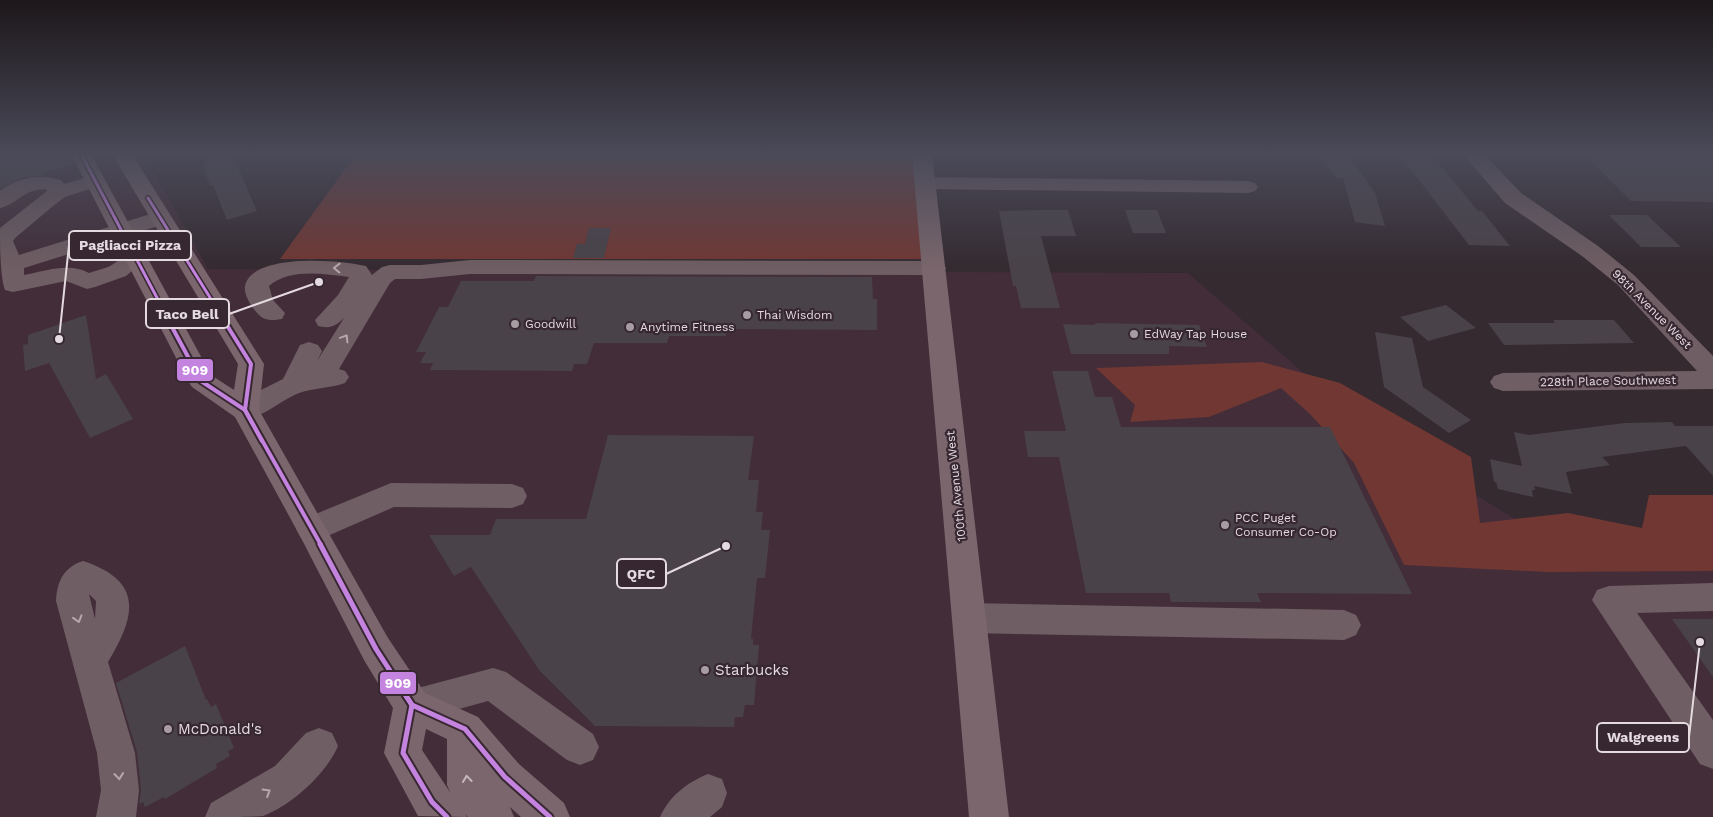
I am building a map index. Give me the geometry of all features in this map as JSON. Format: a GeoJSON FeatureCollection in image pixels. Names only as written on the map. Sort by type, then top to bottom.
{"type":"FeatureCollection","features":[{"type":"Feature","properties":{"kind":"main road"},"geometry":{"type":"LineString","coordinates":[[100,192],[201,381],[245,410],[312,529],[376,650],[412,705],[465,729],[505,777],[550,817]]}},
{"type":"Feature","properties":{"kind":"main road"},"geometry":{"type":"LineString","coordinates":[[145,192],[251,364],[245,410]]}},
{"type":"Feature","properties":{"kind":"main road","name":"100th Avenue West"},"geometry":{"type":"LineString","coordinates":[[927,192],[989,817]]}},
{"type":"Feature","properties":{"kind":"main road"},"geometry":{"type":"LineString","coordinates":[[412,705],[403,753],[432,802],[447,817]]}},
{"type":"Feature","properties":{"kind":"main road"},"geometry":{"type":"LineString","coordinates":[[465,729],[466,785],[494,817]]}},
{"type":"Feature","properties":{"kind":"street"},"geometry":{"type":"LineString","coordinates":[[0,202],[14,192]]}},
{"type":"Feature","properties":{"kind":"street"},"geometry":{"type":"LineString","coordinates":[[61,192],[45,201],[6,233],[1,240],[6,266],[13,285],[66,274],[75,276],[86,288]]}},
{"type":"Feature","properties":{"kind":"street","name":"98th Avenue West"},"geometry":{"type":"LineString","coordinates":[[1507,192],[1512,198],[1590,251],[1626,280],[1713,372]]}},
{"type":"Feature","properties":{"kind":"street"},"geometry":{"type":"LineString","coordinates":[[0,210],[34,211]]}},
{"type":"Feature","properties":{"kind":"street"},"geometry":{"type":"LineString","coordinates":[[6,266],[160,218]]}},
{"type":"Feature","properties":{"kind":"street"},"geometry":{"type":"LineString","coordinates":[[86,288],[118,271],[135,258]]}},
{"type":"Feature","properties":{"kind":"street"},"geometry":{"type":"LineString","coordinates":[[245,410],[293,384],[331,378],[383,275],[390,272],[421,272],[470,267],[934,268]]}},
{"type":"Feature","properties":{"kind":"street"},"geometry":{"type":"LineString","coordinates":[[273,313],[264,307],[257,291],[257,285],[271,273],[283,269],[343,268],[358,271],[361,277],[346,304],[327,320]]}},
{"type":"Feature","properties":{"kind":"street"},"geometry":{"type":"LineString","coordinates":[[86,288],[148,283]]}},
{"type":"Feature","properties":{"kind":"street"},"geometry":{"type":"LineString","coordinates":[[293,384],[309,351]]}},
{"type":"Feature","properties":{"kind":"street","name":"228th Place Southwest"},"geometry":{"type":"LineString","coordinates":[[1503,382],[1713,380]]}},
{"type":"Feature","properties":{"kind":"street"},"geometry":{"type":"LineString","coordinates":[[312,529],[391,494],[512,496]]}},
{"type":"Feature","properties":{"kind":"street"},"geometry":{"type":"LineString","coordinates":[[83,574],[73,588],[72,601],[116,753],[120,790],[116,817]]}},
{"type":"Feature","properties":{"kind":"street"},"geometry":{"type":"LineString","coordinates":[[1713,597],[1609,600],[1713,751]]}},
{"type":"Feature","properties":{"kind":"street"},"geometry":{"type":"LineString","coordinates":[[969,618],[1344,625]]}},
{"type":"Feature","properties":{"kind":"street"},"geometry":{"type":"LineString","coordinates":[[412,705],[493,684],[580,747]]}},
{"type":"Feature","properties":{"kind":"street"},"geometry":{"type":"LineString","coordinates":[[225,817],[289,778],[319,746]]}},
{"type":"Feature","properties":{"kind":"shaded area"},"geometry":{"type":"Polygon","coordinates":[[[0,192],[165,192],[208,269],[1188,273],[1377,436],[1579,557],[1713,553],[1713,817],[0,817],[0,192]]]}},
{"type":"Feature","properties":{"kind":"shaded area"},"geometry":{"type":"Polygon","coordinates":[[[328,192],[925,192],[933,259],[280,259],[328,192]]]}},
{"type":"Feature","properties":{"kind":"shaded area"},"geometry":{"type":"Polygon","coordinates":[[[1262,362],[1340,383],[1471,457],[1480,523],[1568,513],[1642,528],[1649,495],[1713,495],[1713,571],[1547,572],[1404,565],[1354,463],[1310,414],[1281,388],[1209,417],[1130,422],[1135,405],[1096,368],[1262,362]]]}},
{"type":"Feature","properties":{"kind":"building"},"geometry":{"type":"Polygon","coordinates":[[[216,192],[249,192],[257,211],[227,220],[216,192]]]}},
{"type":"Feature","properties":{"kind":"building"},"geometry":{"type":"Polygon","coordinates":[[[1347,192],[1374,192],[1385,226],[1355,222],[1347,192]]]}},
{"type":"Feature","properties":{"kind":"building"},"geometry":{"type":"Polygon","coordinates":[[[1428,192],[1462,192],[1478,211],[1482,211],[1510,246],[1469,245],[1428,192]]]}},
{"type":"Feature","properties":{"kind":"building"},"geometry":{"type":"Polygon","coordinates":[[[1622,192],[1713,192],[1713,202],[1631,201],[1622,192]]]}},
{"type":"Feature","properties":{"kind":"building"},"geometry":{"type":"Polygon","coordinates":[[[1068,210],[1076,236],[1041,236],[1060,308],[1021,308],[1016,286],[1013,286],[999,211],[1068,210]]]}},
{"type":"Feature","properties":{"kind":"building"},"geometry":{"type":"Polygon","coordinates":[[[1125,210],[1157,210],[1166,233],[1133,233],[1125,210]]]}},
{"type":"Feature","properties":{"kind":"building"},"geometry":{"type":"Polygon","coordinates":[[[1609,215],[1647,215],[1681,247],[1641,247],[1609,215]]]}},
{"type":"Feature","properties":{"kind":"building"},"geometry":{"type":"Polygon","coordinates":[[[589,228],[611,228],[604,258],[573,258],[577,244],[585,244],[589,228]]]}},
{"type":"Feature","properties":{"kind":"building"},"geometry":{"type":"Polygon","coordinates":[[[536,276],[872,277],[873,299],[877,299],[877,330],[727,329],[726,336],[669,336],[667,343],[594,343],[587,364],[574,364],[572,371],[430,370],[433,363],[420,363],[426,352],[416,352],[439,307],[448,307],[461,281],[534,281],[536,276]]]}},
{"type":"Feature","properties":{"kind":"building"},"geometry":{"type":"Polygon","coordinates":[[[1446,305],[1476,328],[1428,341],[1400,317],[1446,305]]]}},
{"type":"Feature","properties":{"kind":"building"},"geometry":{"type":"Polygon","coordinates":[[[86,315],[96,379],[106,374],[133,419],[90,438],[49,363],[25,371],[23,345],[28,344],[28,335],[86,315]]]}},
{"type":"Feature","properties":{"kind":"building"},"geometry":{"type":"Polygon","coordinates":[[[1553,320],[1614,320],[1634,343],[1504,345],[1488,323],[1555,323],[1553,320]]]}},
{"type":"Feature","properties":{"kind":"building","name":"EdWay Tap House"},"geometry":{"type":"Polygon","coordinates":[[[1096,323],[1199,325],[1207,347],[1169,346],[1169,354],[1071,354],[1063,324],[1094,325],[1096,323]]]}},
{"type":"Feature","properties":{"kind":"building"},"geometry":{"type":"Polygon","coordinates":[[[1375,332],[1412,338],[1423,387],[1471,420],[1449,433],[1384,387],[1375,332]]]}},
{"type":"Feature","properties":{"kind":"building","name":"PCC Puget Consumer Co-Op"},"geometry":{"type":"Polygon","coordinates":[[[1052,371],[1088,371],[1095,397],[1112,397],[1121,427],[1330,427],[1412,594],[1257,593],[1261,602],[1171,602],[1169,593],[1086,593],[1059,457],[1028,457],[1024,431],[1066,431],[1052,371]]]}},
{"type":"Feature","properties":{"kind":"building"},"geometry":{"type":"Polygon","coordinates":[[[1672,422],[1675,426],[1713,426],[1713,476],[1686,446],[1602,457],[1610,465],[1566,472],[1572,494],[1534,486],[1535,490],[1532,490],[1533,497],[1498,489],[1496,482],[1494,482],[1490,459],[1522,466],[1514,432],[1529,435],[1625,423],[1672,422]]]}},
{"type":"Feature","properties":{"kind":"building"},"geometry":{"type":"Polygon","coordinates":[[[608,435],[754,436],[748,480],[759,480],[756,512],[763,512],[761,530],[770,530],[765,578],[757,578],[751,639],[753,639],[753,645],[759,645],[754,705],[745,705],[743,717],[735,717],[734,727],[595,726],[539,670],[471,567],[454,576],[429,535],[490,535],[496,519],[586,519],[608,435]]]}},
{"type":"Feature","properties":{"kind":"building"},"geometry":{"type":"Polygon","coordinates":[[[1672,619],[1713,619],[1713,677],[1672,619]]]}},
{"type":"Feature","properties":{"kind":"building","name":"McDonald's"},"geometry":{"type":"Polygon","coordinates":[[[185,646],[206,700],[211,707],[216,704],[234,748],[228,751],[230,756],[216,764],[217,768],[165,799],[164,797],[145,807],[143,802],[139,804],[141,790],[137,752],[116,683],[185,646]]]}},
{"type":"Feature","properties":{"kind":"transit line","name":"909"},"geometry":{"type":"LineString","coordinates":[[101,192],[201,381],[245,410],[312,529],[376,649],[412,705],[465,729],[505,777],[550,817]]}},
{"type":"Feature","properties":{"kind":"transit line","name":"909"},"geometry":{"type":"LineString","coordinates":[[148,198],[251,364],[245,410],[262,441]]}},
{"type":"Feature","properties":{"kind":"transit line","name":"909"},"geometry":{"type":"LineString","coordinates":[[389,670],[412,705],[403,753],[432,802],[447,817]]}},
{"type":"Feature","properties":{"kind":"place","name":"Taco Bell"},"geometry":{"type":"Point","coordinates":[319,282]}},
{"type":"Feature","properties":{"kind":"place","name":"Thai Wisdom"},"geometry":{"type":"Point","coordinates":[747,315]}},
{"type":"Feature","properties":{"kind":"place","name":"Goodwill"},"geometry":{"type":"Point","coordinates":[515,324]}},
{"type":"Feature","properties":{"kind":"place","name":"Anytime Fitness"},"geometry":{"type":"Point","coordinates":[630,327]}},
{"type":"Feature","properties":{"kind":"place","name":"EdWay Tap House"},"geometry":{"type":"Point","coordinates":[1134,334]}},
{"type":"Feature","properties":{"kind":"place","name":"Pagliacci Pizza"},"geometry":{"type":"Point","coordinates":[59,339]}},
{"type":"Feature","properties":{"kind":"place","name":"PCC Puget Consumer Co-Op"},"geometry":{"type":"Point","coordinates":[1225,525]}},
{"type":"Feature","properties":{"kind":"place","name":"QFC"},"geometry":{"type":"Point","coordinates":[726,546]}},
{"type":"Feature","properties":{"kind":"place","name":"Walgreens"},"geometry":{"type":"Point","coordinates":[1700,642]}},
{"type":"Feature","properties":{"kind":"place","name":"Starbucks"},"geometry":{"type":"Point","coordinates":[705,670]}},
{"type":"Feature","properties":{"kind":"place","name":"McDonald's"},"geometry":{"type":"Point","coordinates":[168,729]}}]}
